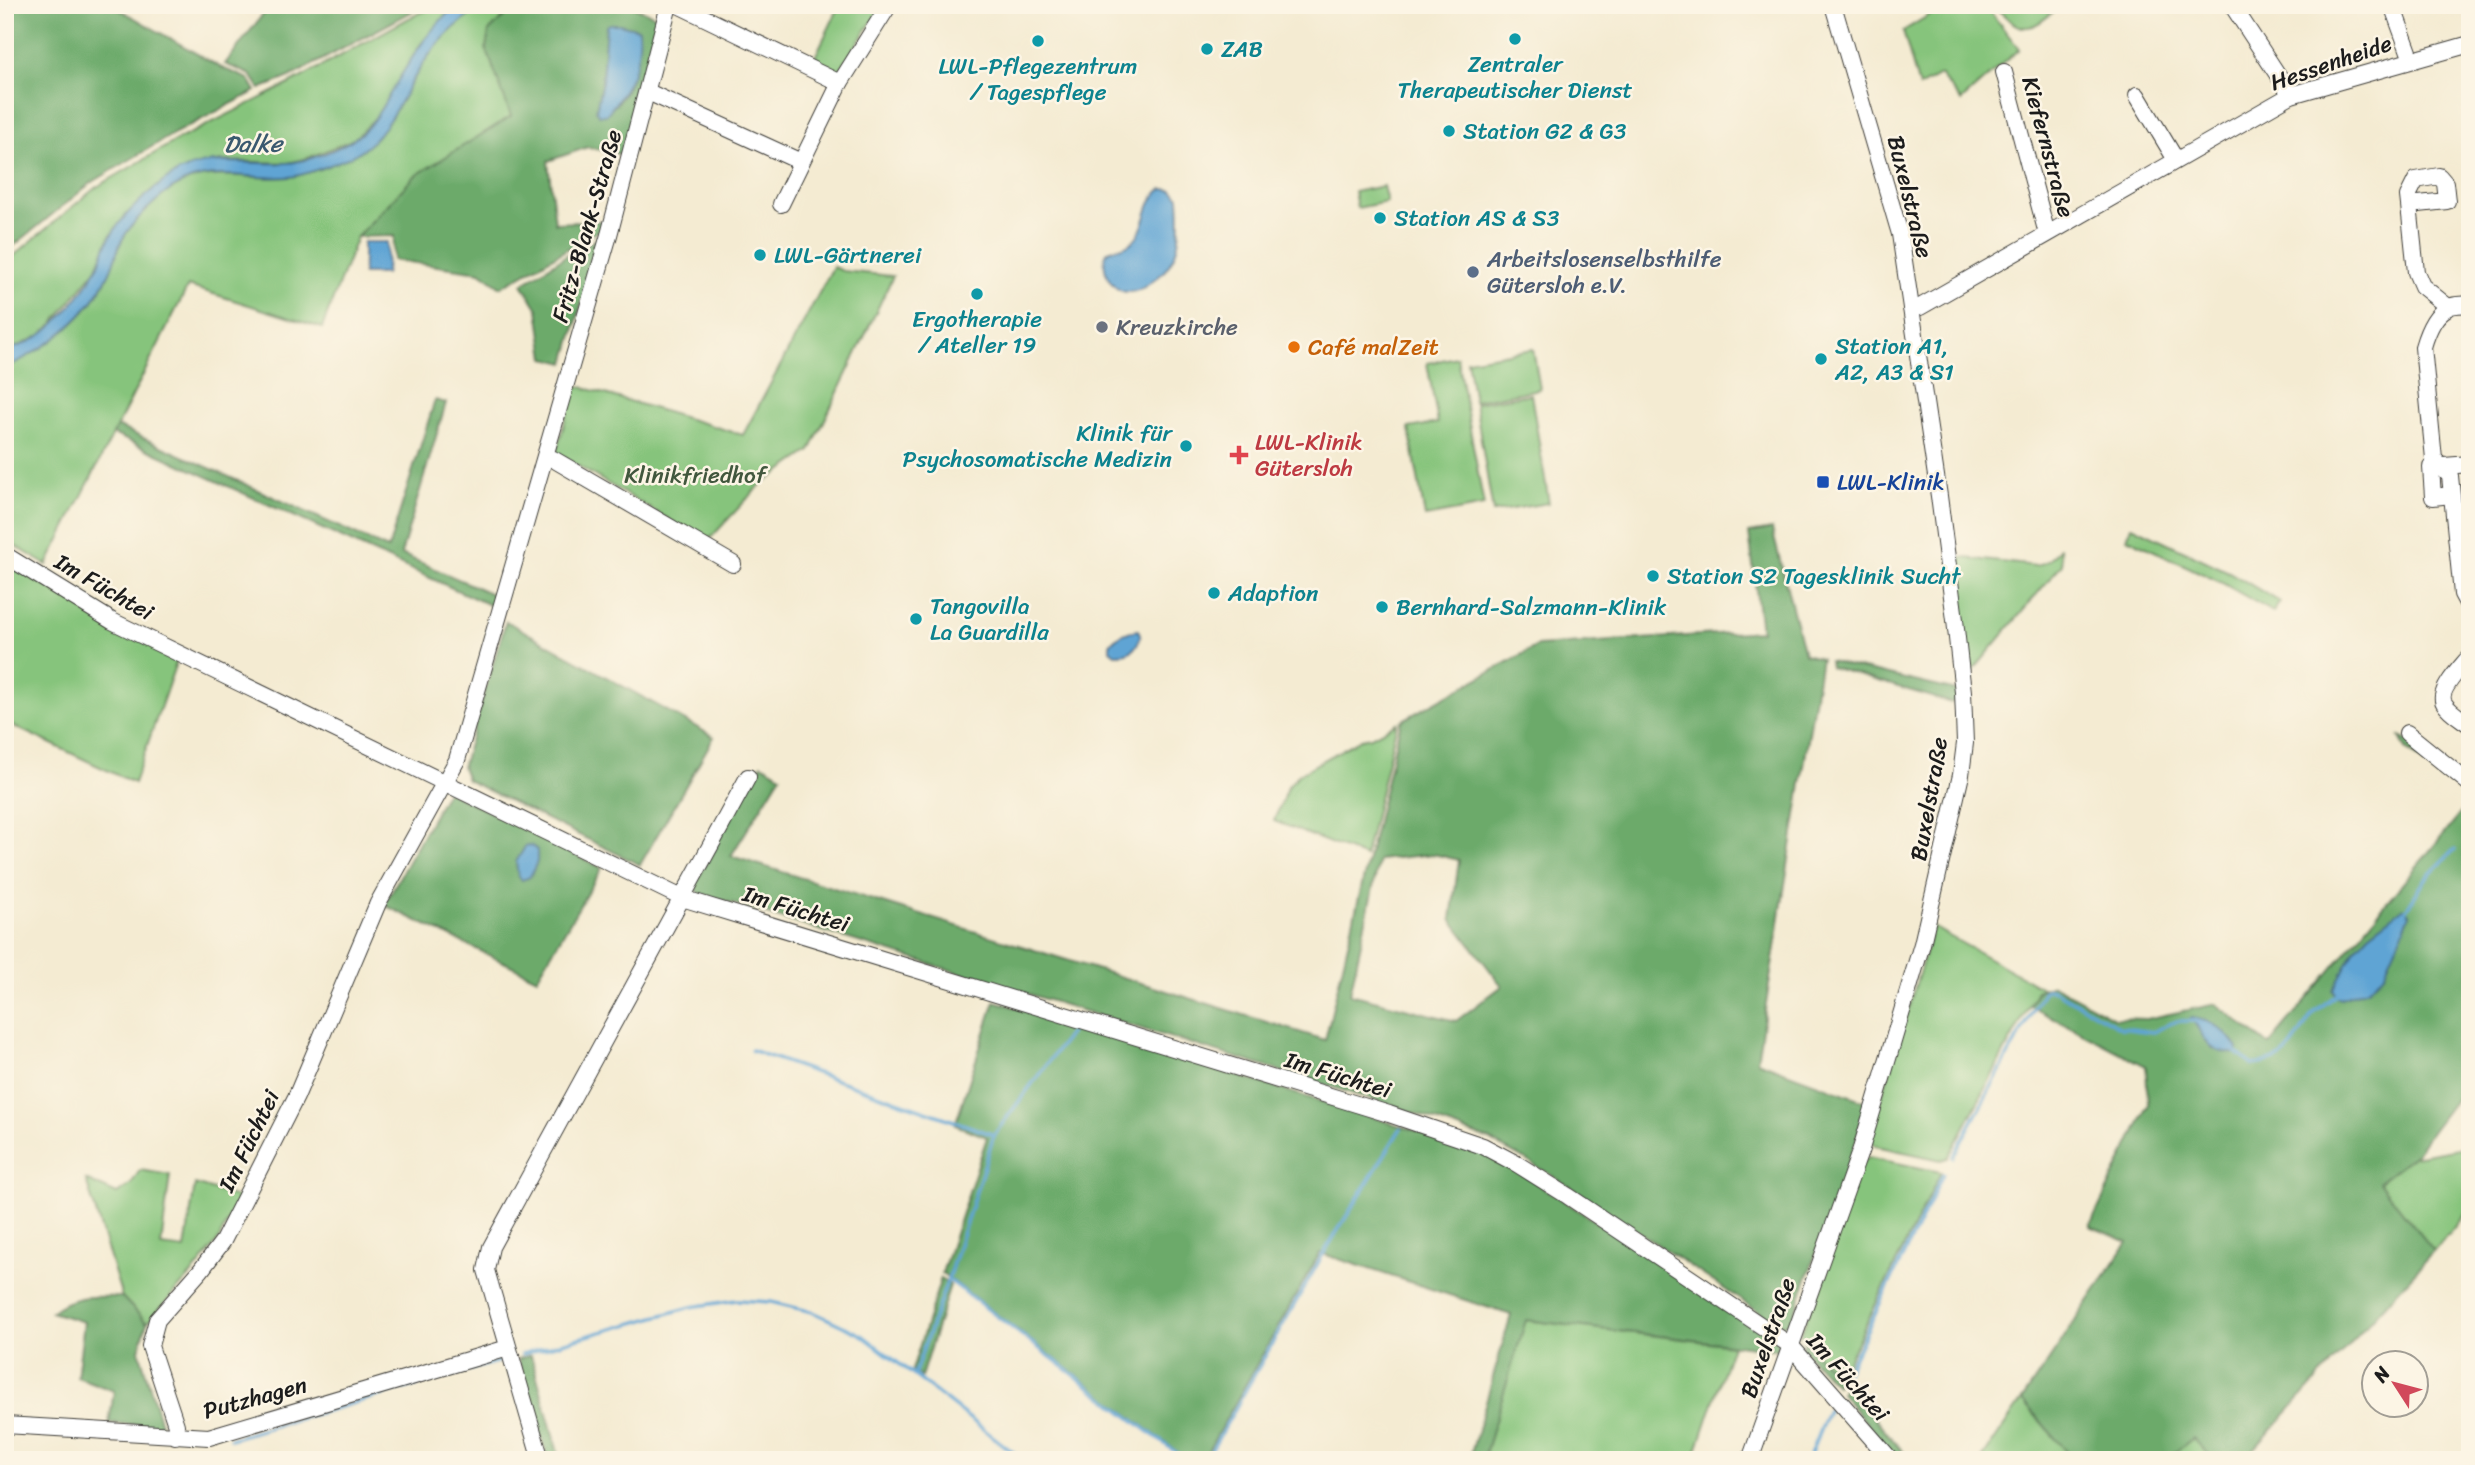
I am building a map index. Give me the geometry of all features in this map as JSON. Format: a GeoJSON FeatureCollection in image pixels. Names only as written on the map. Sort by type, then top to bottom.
{"type":"FeatureCollection","features":[{"type":"Feature","properties":{"kind":"street","name":"Fritz-Blank-Straße"},"geometry":{"type":"LineString","coordinates":[[446,783],[457,760],[545,457],[648,92],[669,5]]}},
{"type":"Feature","properties":{"kind":"street"},"geometry":{"type":"LineString","coordinates":[[677,5],[840,83]]}},
{"type":"Feature","properties":{"kind":"street"},"geometry":{"type":"LineString","coordinates":[[781,204],[840,83],[890,5]]}},
{"type":"Feature","properties":{"kind":"street","name":"Buxelstraße"},"geometry":{"type":"LineString","coordinates":[[1750,1460],[1861,1149],[1922,944],[1961,775],[1965,743],[1962,680],[1941,507],[1900,234],[1833,5]]}},
{"type":"Feature","properties":{"kind":"street"},"geometry":{"type":"LineString","coordinates":[[2232,5],[2291,95]]}},
{"type":"Feature","properties":{"kind":"street"},"geometry":{"type":"LineString","coordinates":[[2392,5],[2412,60]]}},
{"type":"Feature","properties":{"kind":"street","name":"Hessenheide"},"geometry":{"type":"LineString","coordinates":[[1911,308],[1920,307],[2291,95],[2470,44]]}},
{"type":"Feature","properties":{"kind":"street","name":"Kiefernstraße"},"geometry":{"type":"LineString","coordinates":[[2004,72],[2048,234]]}},
{"type":"Feature","properties":{"kind":"street"},"geometry":{"type":"LineString","coordinates":[[648,92],[801,162]]}},
{"type":"Feature","properties":{"kind":"street"},"geometry":{"type":"LineString","coordinates":[[2137,95],[2176,160]]}},
{"type":"Feature","properties":{"kind":"street"},"geometry":{"type":"LineString","coordinates":[[2409,205],[2418,279],[2422,286],[2448,307]]}},
{"type":"Feature","properties":{"kind":"street"},"geometry":{"type":"LineString","coordinates":[[2442,467],[2434,459],[2423,347],[2435,320],[2448,307],[2470,304]]}},
{"type":"Feature","properties":{"kind":"street"},"geometry":{"type":"LineString","coordinates":[[545,457],[553,459],[733,564]]}},
{"type":"Feature","properties":{"kind":"street"},"geometry":{"type":"LineString","coordinates":[[2470,464],[2431,467],[2433,497],[2451,495],[2462,594],[2470,609]]}},
{"type":"Feature","properties":{"kind":"street","name":"Im Füchtei"},"geometry":{"type":"LineString","coordinates":[[5,555],[112,621],[682,898],[1390,1114],[1483,1146],[1568,1196],[1790,1345],[1891,1460]]}},
{"type":"Feature","properties":{"kind":"street"},"geometry":{"type":"LineString","coordinates":[[2470,656],[2444,689],[2442,698],[2445,705],[2470,725]]}},
{"type":"Feature","properties":{"kind":"street"},"geometry":{"type":"LineString","coordinates":[[2407,733],[2470,784]]}},
{"type":"Feature","properties":{"kind":"street"},"geometry":{"type":"LineString","coordinates":[[541,1460],[486,1270],[491,1247],[748,777]]}},
{"type":"Feature","properties":{"kind":"street","name":"Im Füchtei"},"geometry":{"type":"LineString","coordinates":[[175,1436],[176,1425],[150,1346],[156,1320],[223,1241],[296,1097],[378,903],[446,783]]}},
{"type":"Feature","properties":{"kind":"street","name":"Putzhagen"},"geometry":{"type":"LineString","coordinates":[[5,1425],[209,1437],[508,1348]]}},
{"type":"Feature","properties":{"kind":"green space"},"geometry":{"type":"Polygon","coordinates":[[[5,5],[112,5],[222,68],[249,79],[256,91],[175,133],[91,183],[5,253],[5,5]]]}},
{"type":"Feature","properties":{"kind":"green space"},"geometry":{"type":"Polygon","coordinates":[[[270,5],[424,5],[290,77],[260,89],[251,75],[225,64],[270,5]]]}},
{"type":"Feature","properties":{"kind":"green space"},"geometry":{"type":"Polygon","coordinates":[[[438,5],[458,5],[420,45],[376,117],[354,139],[308,158],[288,163],[220,161],[155,187],[127,214],[110,236],[97,268],[52,325],[40,336],[5,352],[5,263],[95,188],[179,139],[438,5]]]}},
{"type":"Feature","properties":{"kind":"green space"},"geometry":{"type":"Polygon","coordinates":[[[485,5],[523,5],[505,16],[486,48],[512,116],[415,176],[357,237],[322,328],[188,286],[47,565],[5,540],[5,368],[52,340],[78,319],[100,291],[120,244],[138,218],[162,196],[193,179],[223,175],[289,177],[324,167],[359,152],[370,144],[389,121],[422,65],[436,47],[455,27],[485,5]]]}},
{"type":"Feature","properties":{"kind":"green space"},"geometry":{"type":"Polygon","coordinates":[[[523,5],[630,5],[658,17],[624,155],[588,147],[548,161],[555,223],[605,221],[602,229],[501,287],[480,272],[393,260],[394,236],[357,237],[415,176],[511,116],[486,48],[489,31],[505,16],[523,5]],[[619,24],[606,26],[602,81],[596,111],[609,111],[624,94],[633,74],[639,29],[619,24]]]}},
{"type":"Feature","properties":{"kind":"green space"},"geometry":{"type":"Polygon","coordinates":[[[840,5],[883,5],[837,74],[811,65],[840,5]]]}},
{"type":"Feature","properties":{"kind":"green space"},"geometry":{"type":"Polygon","coordinates":[[[1946,5],[1985,5],[2019,49],[1961,101],[1940,75],[1919,87],[1903,31],[1946,5]]]}},
{"type":"Feature","properties":{"kind":"green space"},"geometry":{"type":"Polygon","coordinates":[[[1995,5],[2061,5],[2042,21],[2027,27],[2013,23],[1995,5]]]}},
{"type":"Feature","properties":{"kind":"green space"},"geometry":{"type":"Polygon","coordinates":[[[1383,186],[1387,202],[1357,208],[1354,192],[1383,186]]]}},
{"type":"Feature","properties":{"kind":"green space"},"geometry":{"type":"Polygon","coordinates":[[[600,238],[565,363],[545,358],[538,309],[522,284],[576,249],[600,238]]]}},
{"type":"Feature","properties":{"kind":"green space","name":"Klinikfriedhof"},"geometry":{"type":"Polygon","coordinates":[[[833,267],[843,271],[893,276],[810,451],[759,486],[707,542],[556,453],[575,385],[743,435],[833,267]]]}},
{"type":"Feature","properties":{"kind":"green space"},"geometry":{"type":"Polygon","coordinates":[[[1533,349],[1540,389],[1474,401],[1467,360],[1533,349]]]}},
{"type":"Feature","properties":{"kind":"green space"},"geometry":{"type":"Polygon","coordinates":[[[1457,357],[1484,506],[1425,517],[1409,428],[1438,423],[1427,363],[1457,357]]]}},
{"type":"Feature","properties":{"kind":"green space"},"geometry":{"type":"Polygon","coordinates":[[[1531,394],[1549,503],[1493,512],[1475,403],[1531,394]]]}},
{"type":"Feature","properties":{"kind":"green space"},"geometry":{"type":"Polygon","coordinates":[[[435,400],[446,403],[401,554],[499,597],[496,608],[113,434],[117,426],[388,549],[435,400]]]}},
{"type":"Feature","properties":{"kind":"green space"},"geometry":{"type":"Polygon","coordinates":[[[2132,526],[2229,572],[2280,602],[2273,612],[2222,583],[2127,538],[2132,526]]]}},
{"type":"Feature","properties":{"kind":"green space"},"geometry":{"type":"Polygon","coordinates":[[[1772,529],[1804,654],[1821,658],[1757,1061],[1867,1102],[1856,1142],[1791,1323],[1780,1326],[1574,1189],[1487,1139],[1394,1106],[699,893],[694,886],[743,793],[762,764],[781,775],[731,856],[1325,1040],[1401,721],[1537,646],[1761,631],[1749,533],[1772,529]],[[1433,854],[1379,860],[1350,994],[1456,1021],[1502,986],[1451,919],[1459,860],[1433,854]]]}},
{"type":"Feature","properties":{"kind":"green space"},"geometry":{"type":"Polygon","coordinates":[[[2060,548],[2062,564],[1967,678],[1953,561],[1958,557],[2036,566],[2050,560],[2060,548]]]}},
{"type":"Feature","properties":{"kind":"green space"},"geometry":{"type":"Polygon","coordinates":[[[5,563],[177,660],[134,783],[5,722],[5,563]]]}},
{"type":"Feature","properties":{"kind":"green space"},"geometry":{"type":"Polygon","coordinates":[[[506,621],[714,737],[640,865],[467,780],[462,767],[506,621]]]}},
{"type":"Feature","properties":{"kind":"green space"},"geometry":{"type":"Polygon","coordinates":[[[1829,661],[1957,691],[1957,699],[1952,703],[1830,667],[1829,661]]]}},
{"type":"Feature","properties":{"kind":"green space"},"geometry":{"type":"Polygon","coordinates":[[[1397,723],[1365,857],[1274,821],[1288,786],[1299,774],[1361,739],[1371,737],[1397,723]]]}},
{"type":"Feature","properties":{"kind":"green space"},"geometry":{"type":"Polygon","coordinates":[[[2400,737],[2412,742],[2470,787],[2470,798],[2406,749],[2400,737]]]}},
{"type":"Feature","properties":{"kind":"green space"},"geometry":{"type":"Polygon","coordinates":[[[447,791],[602,868],[537,978],[384,905],[447,791]]]}},
{"type":"Feature","properties":{"kind":"green space"},"geometry":{"type":"Polygon","coordinates":[[[2470,802],[2470,1080],[2413,1156],[2379,1182],[2434,1251],[2247,1457],[2248,1460],[2214,1460],[2193,1438],[2165,1460],[2074,1460],[2022,1400],[2128,1242],[2090,1226],[2148,1105],[2146,1066],[2030,1006],[2037,991],[2053,985],[2114,1018],[2146,1019],[2216,1004],[2269,1045],[2470,802]]]}},
{"type":"Feature","properties":{"kind":"green space"},"geometry":{"type":"Polygon","coordinates":[[[1933,927],[2042,988],[2037,991],[1948,1158],[1941,1160],[1876,1146],[1869,1139],[1933,927]]]}},
{"type":"Feature","properties":{"kind":"green space"},"geometry":{"type":"Polygon","coordinates":[[[995,1001],[1482,1151],[1515,1169],[1780,1342],[1778,1350],[1526,1320],[1483,1460],[1469,1460],[1511,1315],[1320,1253],[1203,1460],[1188,1460],[942,1273],[987,1137],[955,1125],[995,1001]]]}},
{"type":"Feature","properties":{"kind":"green space"},"geometry":{"type":"Polygon","coordinates":[[[2470,1146],[2470,1209],[2434,1251],[2379,1182],[2413,1156],[2470,1146]]]}},
{"type":"Feature","properties":{"kind":"green space"},"geometry":{"type":"Polygon","coordinates":[[[1868,1157],[1941,1172],[1839,1379],[1805,1342],[1801,1334],[1860,1164],[1868,1157]]]}},
{"type":"Feature","properties":{"kind":"green space"},"geometry":{"type":"Polygon","coordinates":[[[140,1170],[170,1175],[161,1246],[185,1249],[195,1184],[239,1198],[219,1239],[198,1267],[147,1323],[122,1297],[86,1180],[117,1194],[131,1184],[140,1170]]]}},
{"type":"Feature","properties":{"kind":"green space"},"geometry":{"type":"Polygon","coordinates":[[[941,1278],[950,1285],[921,1377],[912,1370],[941,1278]]]}},
{"type":"Feature","properties":{"kind":"green space"},"geometry":{"type":"Polygon","coordinates":[[[122,1297],[147,1323],[139,1350],[161,1424],[157,1426],[109,1423],[114,1391],[77,1377],[84,1322],[51,1312],[76,1299],[122,1297]]]}},
{"type":"Feature","properties":{"kind":"green space"},"geometry":{"type":"Polygon","coordinates":[[[1525,1320],[1732,1345],[1694,1460],[1483,1460],[1525,1320]]]}},
{"type":"Feature","properties":{"kind":"green space"},"geometry":{"type":"Polygon","coordinates":[[[1805,1342],[1839,1379],[1836,1385],[1801,1348],[1805,1342]]]}},
{"type":"Feature","properties":{"kind":"green space"},"geometry":{"type":"Polygon","coordinates":[[[531,1355],[560,1460],[548,1460],[518,1359],[531,1355]]]}},
{"type":"Feature","properties":{"kind":"green space"},"geometry":{"type":"Polygon","coordinates":[[[1846,1384],[1910,1460],[1897,1460],[1841,1393],[1846,1384]]]}},
{"type":"Feature","properties":{"kind":"green space"},"geometry":{"type":"Polygon","coordinates":[[[2022,1400],[2074,1460],[1981,1460],[2022,1400]]]}},
{"type":"Feature","properties":{"kind":"green space"},"geometry":{"type":"Polygon","coordinates":[[[2193,1438],[2214,1460],[2165,1460],[2193,1438]]]}},
{"type":"Feature","properties":{"kind":"water"},"geometry":{"type":"Polygon","coordinates":[[[458,5],[485,5],[455,27],[436,47],[422,65],[389,121],[370,144],[345,159],[295,176],[208,176],[177,185],[150,206],[128,230],[100,290],[78,318],[51,341],[5,368],[5,352],[47,331],[71,305],[99,264],[116,227],[155,188],[187,168],[202,164],[294,162],[322,155],[348,142],[371,124],[420,45],[458,5]]]}},
{"type":"Feature","properties":{"kind":"water"},"geometry":{"type":"Polygon","coordinates":[[[609,24],[639,29],[638,54],[632,76],[621,96],[606,115],[599,115],[596,111],[602,81],[606,26],[609,24]]]}},
{"type":"Feature","properties":{"kind":"water"},"geometry":{"type":"Polygon","coordinates":[[[1163,189],[1172,190],[1179,197],[1180,233],[1175,254],[1163,273],[1147,285],[1135,291],[1122,291],[1111,282],[1105,270],[1105,256],[1108,251],[1127,245],[1135,239],[1152,200],[1163,189]]]}},
{"type":"Feature","properties":{"kind":"water"},"geometry":{"type":"Polygon","coordinates":[[[363,242],[387,242],[386,274],[363,274],[363,242]]]}},
{"type":"Feature","properties":{"kind":"water"},"geometry":{"type":"Polygon","coordinates":[[[1138,630],[1141,636],[1132,651],[1115,654],[1110,650],[1110,644],[1116,639],[1138,630]]]}},
{"type":"Feature","properties":{"kind":"water"},"geometry":{"type":"Polygon","coordinates":[[[526,845],[537,850],[537,862],[530,877],[522,880],[518,876],[516,862],[526,845]]]}},
{"type":"Feature","properties":{"kind":"water"},"geometry":{"type":"Polygon","coordinates":[[[2403,908],[2410,915],[2384,974],[2368,989],[2341,998],[2336,996],[2333,990],[2355,949],[2369,934],[2403,908]]]}},
{"type":"Feature","properties":{"kind":"water"},"geometry":{"type":"Polygon","coordinates":[[[2191,1018],[2218,1027],[2238,1048],[2237,1053],[2213,1049],[2191,1018]]]}},
{"type":"Feature","properties":{"kind":"waterway"},"geometry":{"type":"LineString","coordinates":[[2404,913],[2427,877],[2455,849]]}},
{"type":"Feature","properties":{"kind":"waterway"},"geometry":{"type":"LineString","coordinates":[[1953,1157],[2043,992],[2048,989],[2121,1028],[2153,1032],[2176,1021],[2197,1021]]}},
{"type":"Feature","properties":{"kind":"waterway"},"geometry":{"type":"LineString","coordinates":[[2235,1051],[2252,1065],[2283,1056],[2312,1015],[2338,994]]}},
{"type":"Feature","properties":{"kind":"waterway"},"geometry":{"type":"LineString","coordinates":[[1075,1026],[994,1135],[948,1279],[1186,1460]]}},
{"type":"Feature","properties":{"kind":"waterway"},"geometry":{"type":"LineString","coordinates":[[751,1050],[994,1135]]}},
{"type":"Feature","properties":{"kind":"waterway"},"geometry":{"type":"LineString","coordinates":[[1206,1460],[1322,1256],[1401,1128]]}},
{"type":"Feature","properties":{"kind":"waterway"},"geometry":{"type":"LineString","coordinates":[[1844,1377],[1943,1174]]}},
{"type":"Feature","properties":{"kind":"waterway"},"geometry":{"type":"LineString","coordinates":[[914,1375],[948,1279]]}},
{"type":"Feature","properties":{"kind":"waterway"},"geometry":{"type":"LineString","coordinates":[[522,1354],[691,1307],[737,1300],[771,1302],[813,1312],[862,1335],[1023,1460]]}},
{"type":"Feature","properties":{"kind":"waterway"},"geometry":{"type":"LineString","coordinates":[[230,1439],[503,1360]]}},
{"type":"Feature","properties":{"kind":"waterway"},"geometry":{"type":"LineString","coordinates":[[1808,1460],[1830,1405]]}},
{"type":"Feature","properties":{"kind":"place","name":"Zentraler Therapeutischer Dienst"},"geometry":{"type":"Point","coordinates":[1515,39]}},
{"type":"Feature","properties":{"kind":"place","name":"LWL-Pflegezentrum / Tagespflege"},"geometry":{"type":"Point","coordinates":[1038,41]}},
{"type":"Feature","properties":{"kind":"place","name":"ZAB"},"geometry":{"type":"Point","coordinates":[1207,49]}},
{"type":"Feature","properties":{"kind":"place","name":"Station G2 & G3"},"geometry":{"type":"Point","coordinates":[1449,131]}},
{"type":"Feature","properties":{"kind":"place","name":"Station AS & S3"},"geometry":{"type":"Point","coordinates":[1380,218]}},
{"type":"Feature","properties":{"kind":"place","name":"LWL-Gärtnerei"},"geometry":{"type":"Point","coordinates":[760,255]}},
{"type":"Feature","properties":{"kind":"place","name":"Arbeitslosenselbsthilfe Gütersloh e.V."},"geometry":{"type":"Point","coordinates":[1473,272]}},
{"type":"Feature","properties":{"kind":"place","name":"Ergotherapie / Ateller 19"},"geometry":{"type":"Point","coordinates":[977,294]}},
{"type":"Feature","properties":{"kind":"place","name":"Kreuzkirche"},"geometry":{"type":"Point","coordinates":[1102,327]}},
{"type":"Feature","properties":{"kind":"place","name":"Café malZeit"},"geometry":{"type":"Point","coordinates":[1294,347]}},
{"type":"Feature","properties":{"kind":"place","name":"Station A1, A2, A3 & S1"},"geometry":{"type":"Point","coordinates":[1821,359]}},
{"type":"Feature","properties":{"kind":"place","name":"Klinik für Psychosomatische Medizin"},"geometry":{"type":"Point","coordinates":[1186,446]}},
{"type":"Feature","properties":{"kind":"place","name":"LWL-Klinik Gütersloh"},"geometry":{"type":"Point","coordinates":[1239,455]}},
{"type":"Feature","properties":{"kind":"place","name":"LWL-Klinik"},"geometry":{"type":"Point","coordinates":[1823,482]}},
{"type":"Feature","properties":{"kind":"place","name":"Station S2 Tagesklinik Sucht"},"geometry":{"type":"Point","coordinates":[1653,576]}},
{"type":"Feature","properties":{"kind":"place","name":"Adaption"},"geometry":{"type":"Point","coordinates":[1214,593]}},
{"type":"Feature","properties":{"kind":"place","name":"Bernhard-Salzmann-Klinik"},"geometry":{"type":"Point","coordinates":[1382,607]}},
{"type":"Feature","properties":{"kind":"place","name":"Tangovilla La Guardilla"},"geometry":{"type":"Point","coordinates":[916,619]}},
{"type":"Feature","properties":{"kind":"water label","name":"Dalke"},"geometry":{"type":"Point","coordinates":[253,144]}}]}
